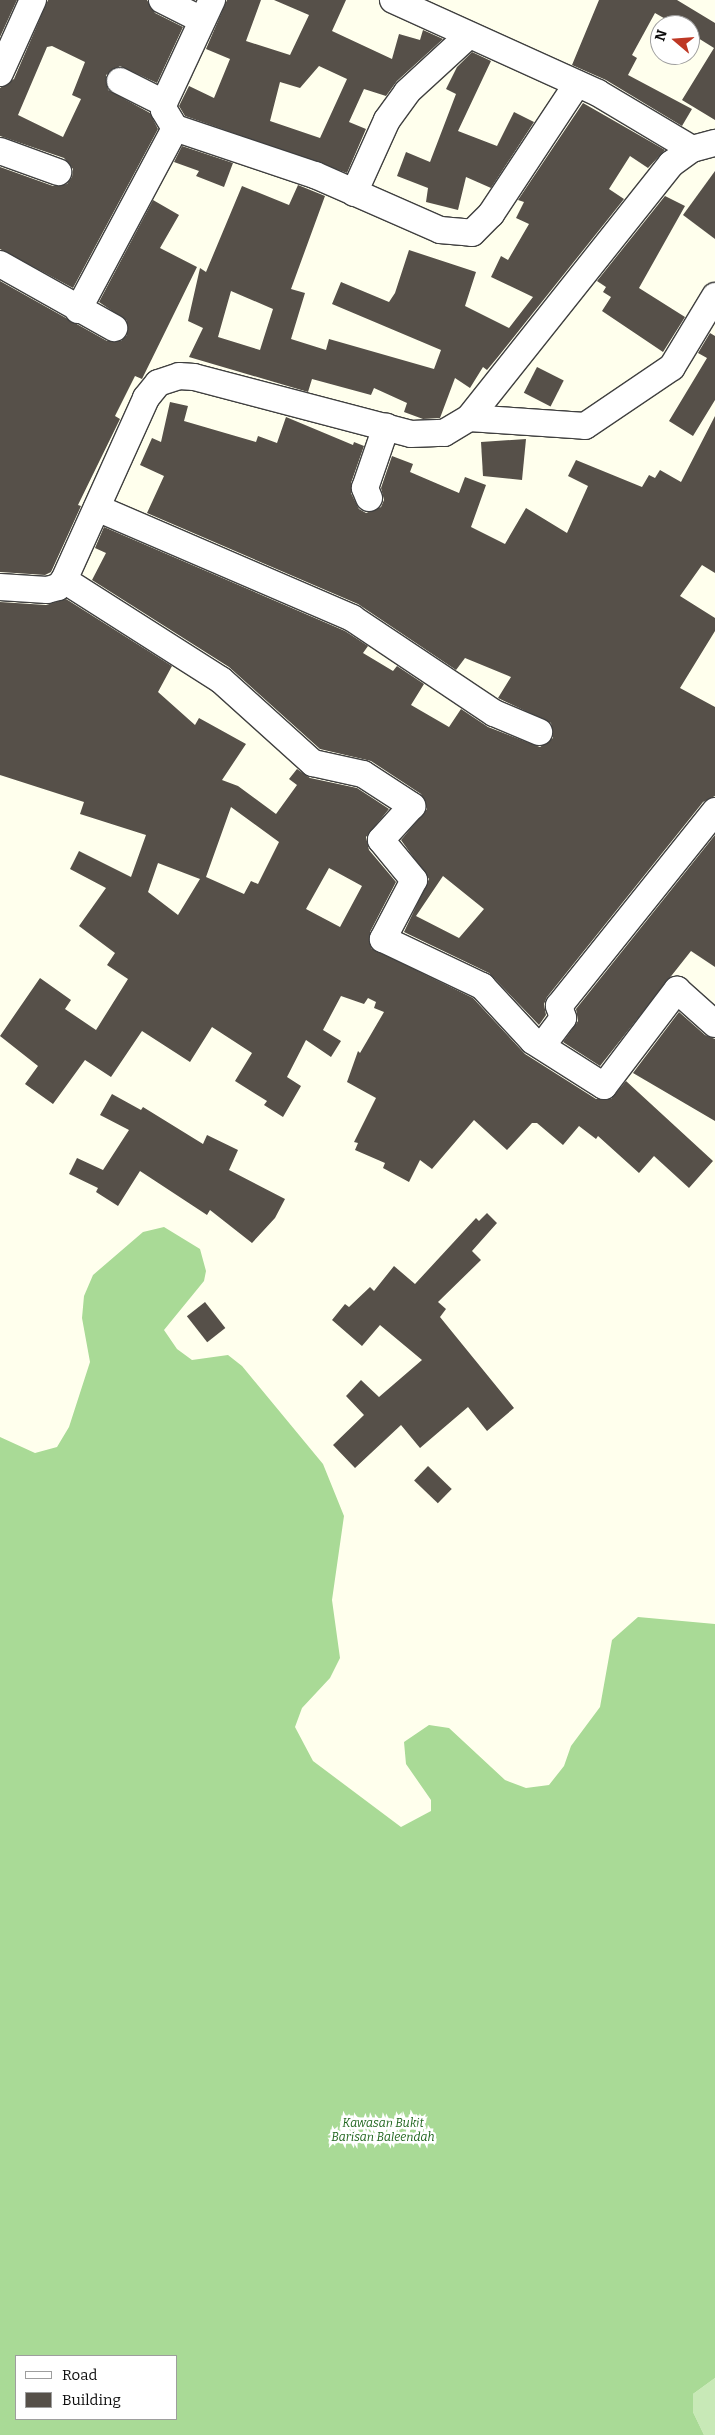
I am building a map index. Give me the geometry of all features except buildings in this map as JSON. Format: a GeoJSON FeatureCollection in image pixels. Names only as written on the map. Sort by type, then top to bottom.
{"type":"FeatureCollection","features":[{"type":"Feature","properties":{"kind":"street"},"geometry":{"type":"LineString","coordinates":[[0,73],[34,0]]}},
{"type":"Feature","properties":{"kind":"street"},"geometry":{"type":"LineString","coordinates":[[162,0],[207,10],[164,103],[164,110],[175,128],[315,176],[440,230],[472,233],[491,214],[577,84]]}},
{"type":"Feature","properties":{"kind":"street"},"geometry":{"type":"LineString","coordinates":[[410,3],[468,36],[577,84],[704,146]]}},
{"type":"Feature","properties":{"kind":"street"},"geometry":{"type":"LineString","coordinates":[[354,193],[387,120],[402,99],[468,36]]}},
{"type":"Feature","properties":{"kind":"street"},"geometry":{"type":"LineString","coordinates":[[120,81],[164,103]]}},
{"type":"Feature","properties":{"kind":"street"},"geometry":{"type":"LineString","coordinates":[[78,310],[175,128]]}},
{"type":"Feature","properties":{"kind":"street"},"geometry":{"type":"LineString","coordinates":[[0,587],[47,590],[58,587],[64,580],[146,398],[158,383],[179,376],[411,434],[444,433],[469,418],[647,191],[671,164],[704,146]]}},
{"type":"Feature","properties":{"kind":"street"},"geometry":{"type":"LineString","coordinates":[[0,151],[58,172]]}},
{"type":"Feature","properties":{"kind":"street"},"geometry":{"type":"LineString","coordinates":[[0,264],[78,310],[114,328]]}},
{"type":"Feature","properties":{"kind":"street"},"geometry":{"type":"LineString","coordinates":[[469,418],[585,426],[672,367],[715,296]]}},
{"type":"Feature","properties":{"kind":"street"},"geometry":{"type":"LineString","coordinates":[[369,498],[364,488],[386,427]]}},
{"type":"Feature","properties":{"kind":"street"},"geometry":{"type":"LineString","coordinates":[[97,508],[352,618],[494,713],[539,732]]}},
{"type":"Feature","properties":{"kind":"street"},"geometry":{"type":"LineString","coordinates":[[64,580],[221,680],[313,763],[364,774],[412,806],[382,840],[414,880],[382,939],[482,986],[542,1046],[604,1086],[676,990],[715,1024]]}},
{"type":"Feature","properties":{"kind":"street"},"geometry":{"type":"LineString","coordinates":[[542,1046],[564,1018],[559,1006],[715,811]]}},
{"type":"Feature","properties":{"kind":"green space","name":"Kawasan Bukit Barisan Baleendah"},"geometry":{"type":"Polygon","coordinates":[[[164,1227],[200,1249],[206,1271],[204,1281],[164,1330],[177,1349],[192,1360],[228,1355],[242,1366],[323,1464],[344,1516],[332,1600],[340,1658],[330,1678],[302,1708],[295,1727],[313,1761],[401,1827],[431,1811],[431,1800],[406,1764],[404,1742],[429,1725],[449,1728],[505,1780],[526,1788],[549,1785],[564,1766],[571,1746],[600,1707],[612,1640],[638,1617],[715,1624],[715,2378],[693,2394],[693,2412],[704,2435],[0,2435],[0,1437],[35,1453],[57,1447],[69,1427],[90,1362],[82,1318],[84,1296],[93,1275],[143,1232],[164,1227]]]}},
{"type":"Feature","properties":{"kind":"green space"},"geometry":{"type":"Polygon","coordinates":[[[715,2378],[715,2435],[704,2435],[693,2412],[693,2394],[715,2378]]]}}]}
